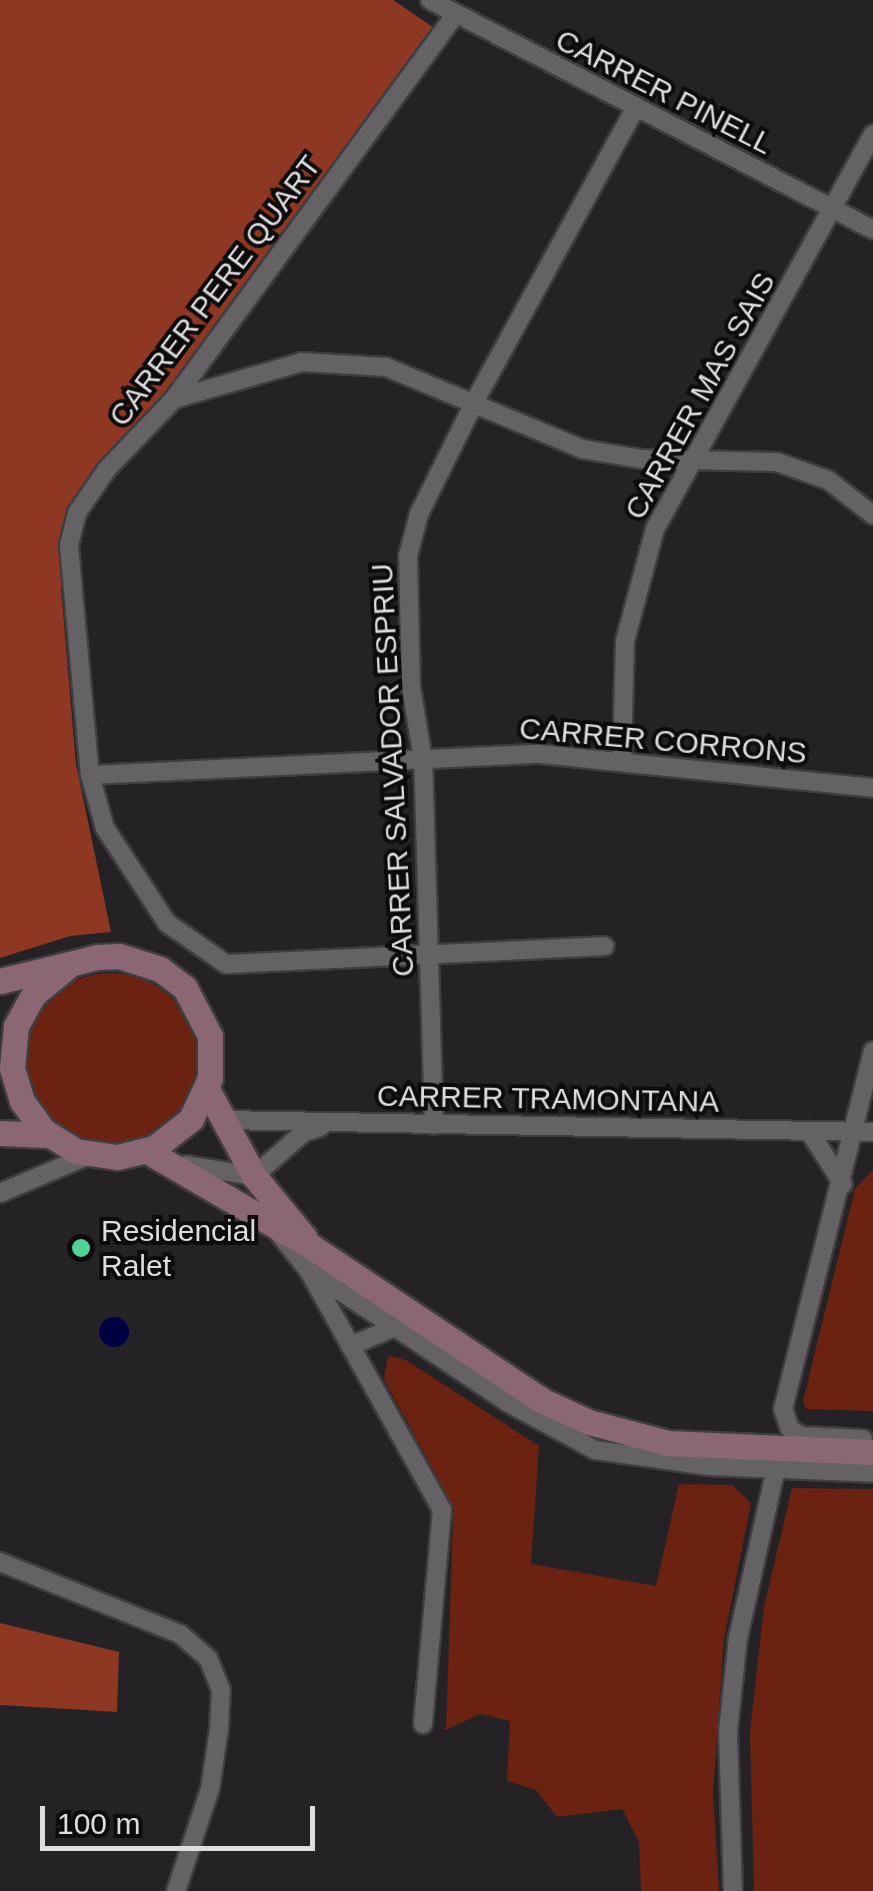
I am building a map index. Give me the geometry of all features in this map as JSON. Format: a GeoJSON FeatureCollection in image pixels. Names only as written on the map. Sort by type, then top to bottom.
{"type":"FeatureCollection","features":[{"type":"Feature","properties":{"kind":"main road"},"geometry":{"type":"LineString","coordinates":[[0,981],[119,956],[178,981],[210,1036],[207,1088],[187,1124],[148,1151]]}},
{"type":"Feature","properties":{"kind":"main road"},"geometry":{"type":"LineString","coordinates":[[67,967],[30,998],[6,1063],[22,1102],[51,1136],[89,1155],[148,1151],[279,1219]]}},
{"type":"Feature","properties":{"kind":"main road"},"geometry":{"type":"LineString","coordinates":[[207,1088],[279,1219],[311,1259],[540,1400],[589,1422],[668,1443],[873,1452]]}},
{"type":"Feature","properties":{"kind":"main road"},"geometry":{"type":"LineString","coordinates":[[0,1133],[51,1136]]}},
{"type":"Feature","properties":{"kind":"street","name":"CARRER PINELL"},"geometry":{"type":"LineString","coordinates":[[430,0],[873,230]]}},
{"type":"Feature","properties":{"kind":"street","name":"CARRER PERE QUART"},"geometry":{"type":"LineString","coordinates":[[455,15],[174,400],[91,488],[69,546],[90,776],[106,828],[166,924],[210,958],[226,964],[605,946]]}},
{"type":"Feature","properties":{"kind":"street","name":"CARRER SALVADOR ESPRIU"},"geometry":{"type":"LineString","coordinates":[[434,1124],[423,760],[411,687],[408,556],[419,514],[476,399],[636,108]]}},
{"type":"Feature","properties":{"kind":"street","name":"CARRER MAS SAIS"},"geometry":{"type":"LineString","coordinates":[[622,760],[625,641],[635,586],[655,529],[873,134]]}},
{"type":"Feature","properties":{"kind":"street"},"geometry":{"type":"LineString","coordinates":[[174,400],[253,372],[342,360],[386,367],[476,399],[582,448],[694,461],[777,462],[828,480],[873,515]]}},
{"type":"Feature","properties":{"kind":"street","name":"CARRER CORRONS"},"geometry":{"type":"LineString","coordinates":[[90,776],[540,754],[873,788]]}},
{"type":"Feature","properties":{"kind":"street"},"geometry":{"type":"LineString","coordinates":[[873,1050],[863,1132],[843,1184],[783,1408],[790,1429],[802,1436],[873,1440]]}},
{"type":"Feature","properties":{"kind":"street","name":"CARRER TRAMONTANA"},"geometry":{"type":"LineString","coordinates":[[223,1120],[863,1132]]}},
{"type":"Feature","properties":{"kind":"street"},"geometry":{"type":"LineString","coordinates":[[174,1163],[254,1176],[304,1132],[331,1123]]}},
{"type":"Feature","properties":{"kind":"street"},"geometry":{"type":"LineString","coordinates":[[809,1131],[843,1184]]}},
{"type":"Feature","properties":{"kind":"street"},"geometry":{"type":"LineString","coordinates":[[36,1180],[49,1164],[51,1136]]}},
{"type":"Feature","properties":{"kind":"street"},"geometry":{"type":"LineString","coordinates":[[0,1193],[89,1155]]}},
{"type":"Feature","properties":{"kind":"street"},"geometry":{"type":"LineString","coordinates":[[277,1155],[274,1188],[279,1219]]}},
{"type":"Feature","properties":{"kind":"street"},"geometry":{"type":"LineString","coordinates":[[311,1259],[395,1327],[507,1402],[595,1450],[709,1466],[873,1472]]}},
{"type":"Feature","properties":{"kind":"street"},"geometry":{"type":"LineString","coordinates":[[311,1259],[350,1346],[442,1510],[423,1724]]}},
{"type":"Feature","properties":{"kind":"street"},"geometry":{"type":"LineString","coordinates":[[350,1346],[395,1327]]}},
{"type":"Feature","properties":{"kind":"street"},"geometry":{"type":"LineString","coordinates":[[733,1891],[728,1731],[738,1638],[776,1468]]}},
{"type":"Feature","properties":{"kind":"street"},"geometry":{"type":"LineString","coordinates":[[0,1562],[180,1634],[208,1658],[221,1690],[219,1729],[210,1789],[176,1891]]}},
{"type":"Feature","properties":{"kind":"shaded area"},"geometry":{"type":"Polygon","coordinates":[[[0,0],[393,0],[443,34],[149,430],[79,502],[61,588],[76,764],[111,932],[70,936],[0,958],[0,0]]]}},
{"type":"Feature","properties":{"kind":"shaded area"},"geometry":{"type":"Polygon","coordinates":[[[111,973],[144,979],[172,998],[191,1026],[197,1059],[191,1092],[172,1120],[144,1139],[111,1145],[78,1139],[50,1120],[31,1092],[25,1059],[31,1026],[50,998],[78,979],[111,973]]]}},
{"type":"Feature","properties":{"kind":"shaded area"},"geometry":{"type":"Polygon","coordinates":[[[873,1170],[873,1411],[806,1409],[803,1401],[855,1189],[873,1170]]]}},
{"type":"Feature","properties":{"kind":"shaded area"},"geometry":{"type":"Polygon","coordinates":[[[114,1317],[125,1321],[129,1332],[125,1343],[114,1347],[103,1343],[99,1332],[103,1321],[114,1317]]]}},
{"type":"Feature","properties":{"kind":"shaded area"},"geometry":{"type":"Polygon","coordinates":[[[388,1356],[404,1359],[539,1446],[531,1564],[656,1586],[679,1484],[732,1485],[751,1503],[724,1639],[713,1793],[719,1891],[641,1891],[639,1842],[622,1809],[557,1817],[536,1790],[507,1781],[510,1721],[480,1714],[446,1730],[453,1521],[448,1497],[384,1379],[388,1356]]]}},
{"type":"Feature","properties":{"kind":"shaded area"},"geometry":{"type":"Polygon","coordinates":[[[792,1488],[873,1489],[873,1891],[754,1891],[750,1731],[764,1607],[792,1488]]]}},
{"type":"Feature","properties":{"kind":"shaded area"},"geometry":{"type":"Polygon","coordinates":[[[0,1623],[119,1652],[117,1712],[0,1705],[0,1623]]]}},
{"type":"Feature","properties":{"kind":"place","name":"Residencial Ralet"},"geometry":{"type":"Point","coordinates":[81,1248]}}]}
